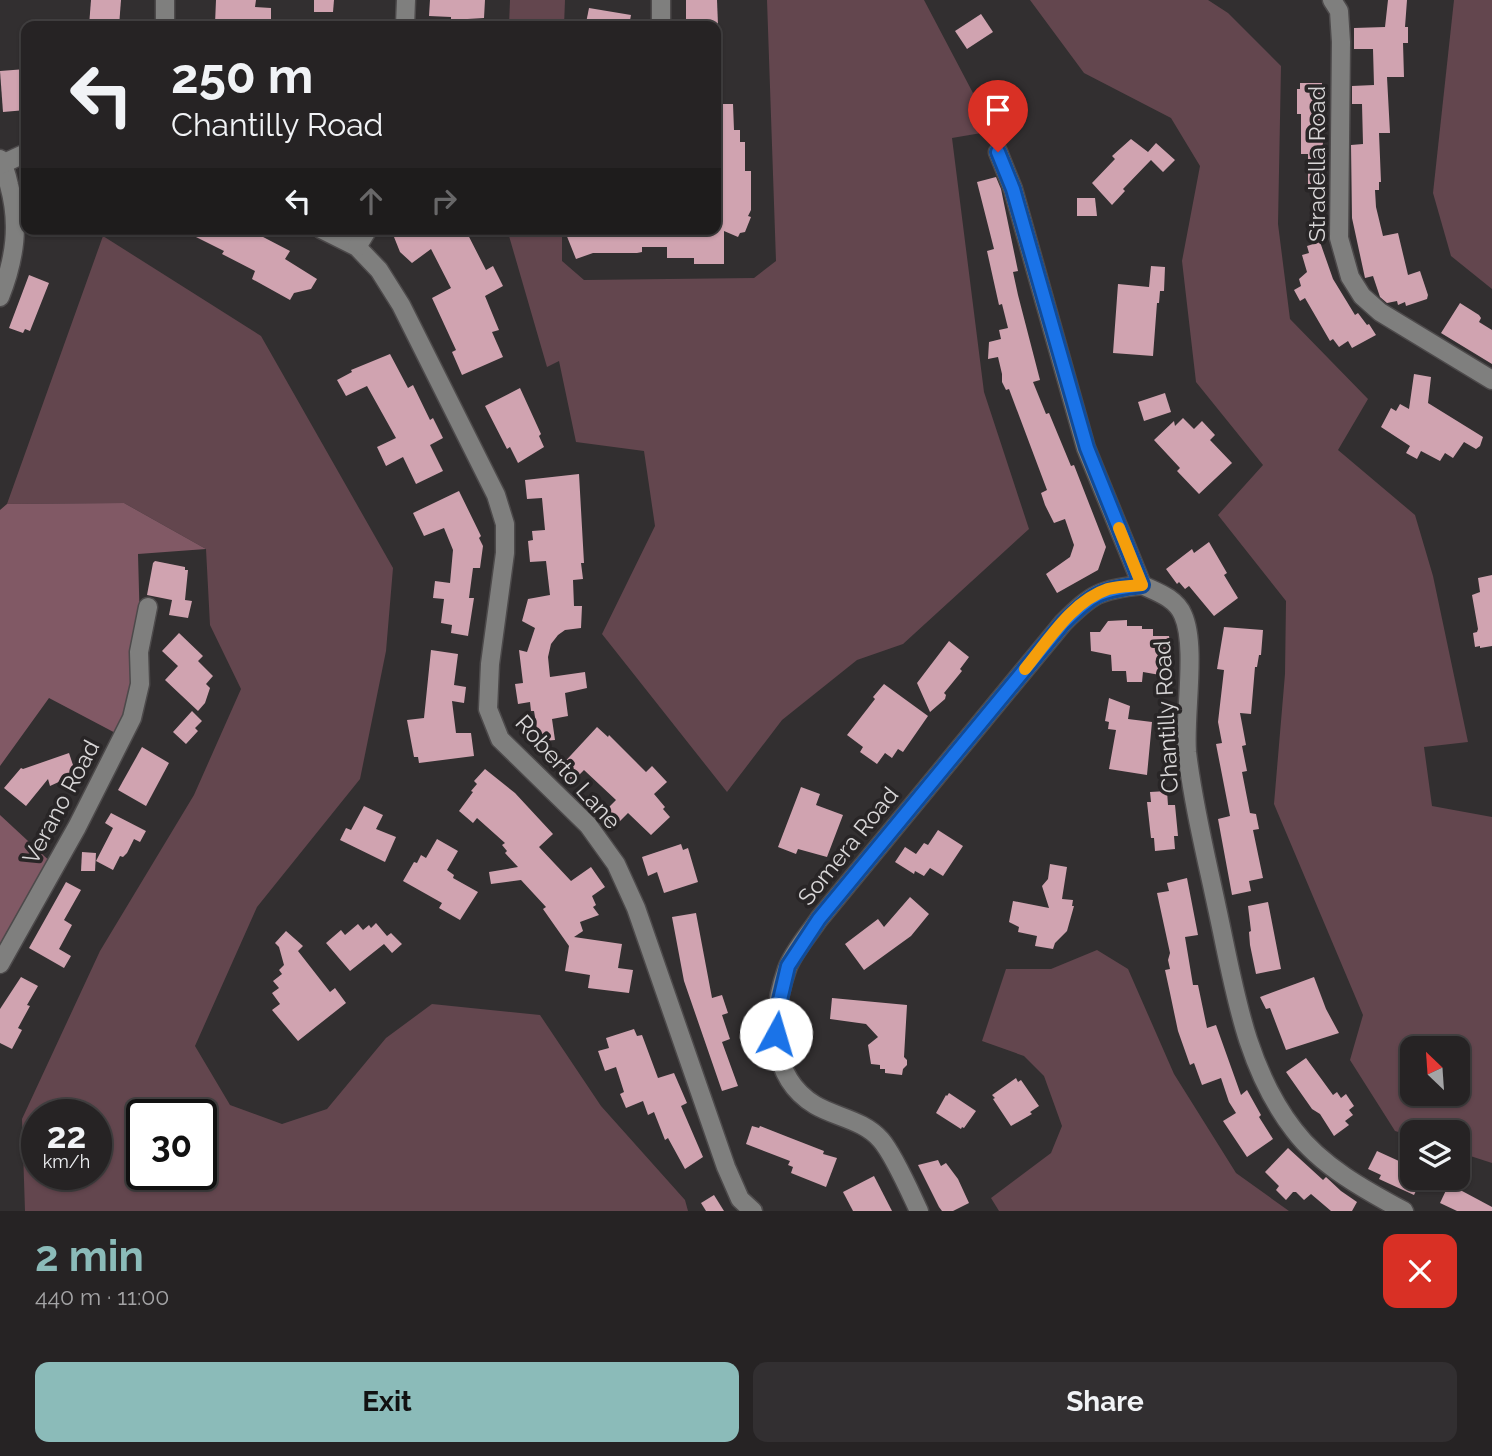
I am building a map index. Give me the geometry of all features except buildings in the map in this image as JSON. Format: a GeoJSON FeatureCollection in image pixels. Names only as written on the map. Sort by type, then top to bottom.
{"type":"FeatureCollection","features":[{"type":"Feature","properties":{"kind":"street"},"geometry":{"type":"LineString","coordinates":[[164,21],[165,0]]}},
{"type":"Feature","properties":{"kind":"street"},"geometry":{"type":"LineString","coordinates":[[405,21],[406,0]]}},
{"type":"Feature","properties":{"kind":"street"},"geometry":{"type":"LineString","coordinates":[[661,0],[661,21]]}},
{"type":"Feature","properties":{"kind":"street","name":"Stradella Road"},"geometry":{"type":"LineString","coordinates":[[1332,0],[1339,11],[1341,41],[1339,239],[1350,277],[1362,296],[1380,312],[1492,380]]}},
{"type":"Feature","properties":{"kind":"street"},"geometry":{"type":"LineString","coordinates":[[998,152],[1013,189],[1087,448],[1142,585]]}},
{"type":"Feature","properties":{"kind":"street"},"geometry":{"type":"LineString","coordinates":[[0,297],[10,270],[16,237],[13,199],[1,163],[21,155]]}},
{"type":"Feature","properties":{"kind":"street","name":"Roberto Lane"},"geometry":{"type":"LineString","coordinates":[[333,235],[357,247],[379,270],[401,305],[496,495],[505,524],[505,553],[491,652],[488,709],[500,739],[588,825],[616,864],[636,908],[726,1167],[740,1199],[753,1211]]}},
{"type":"Feature","properties":{"kind":"street"},"geometry":{"type":"LineString","coordinates":[[357,247],[364,235]]}},
{"type":"Feature","properties":{"kind":"street","name":"Somera Road"},"geometry":{"type":"LineString","coordinates":[[919,1211],[880,1139],[848,1118],[814,1104],[788,1082],[778,1054],[776,1034],[779,1004],[788,966],[819,919],[1063,623],[1087,599],[1110,589],[1142,585]]}},
{"type":"Feature","properties":{"kind":"street","name":"Chantilly Road"},"geometry":{"type":"LineString","coordinates":[[1142,585],[1172,599],[1183,614],[1189,639],[1187,749],[1195,804],[1245,1035],[1268,1091],[1295,1131],[1321,1158],[1375,1195],[1404,1211]]}},
{"type":"Feature","properties":{"kind":"street","name":"Verano Road"},"geometry":{"type":"LineString","coordinates":[[0,964],[77,827],[132,718],[140,684],[139,652],[148,607]]}},
{"type":"Feature","properties":{"kind":"shaded area"},"geometry":{"type":"Polygon","coordinates":[[[510,0],[565,0],[564,21],[509,21],[510,0]]]}},
{"type":"Feature","properties":{"kind":"shaded area"},"geometry":{"type":"Polygon","coordinates":[[[767,0],[924,0],[993,131],[952,138],[984,392],[1029,529],[903,644],[857,660],[782,720],[727,792],[602,634],[655,526],[644,451],[576,442],[559,361],[547,367],[509,235],[562,235],[562,261],[584,280],[754,278],[776,261],[767,0]]]}},
{"type":"Feature","properties":{"kind":"shaded area"},"geometry":{"type":"Polygon","coordinates":[[[1030,0],[1208,0],[1228,13],[1281,66],[1278,224],[1290,319],[1368,399],[1338,450],[1415,515],[1433,576],[1468,742],[1424,747],[1432,806],[1492,817],[1492,1163],[1470,1156],[1470,1120],[1400,1120],[1400,1132],[1395,1131],[1350,1060],[1363,1015],[1274,804],[1285,674],[1286,601],[1218,515],[1263,465],[1196,382],[1182,261],[1200,166],[1171,118],[1084,73],[1030,0]]]}},
{"type":"Feature","properties":{"kind":"shaded area"},"geometry":{"type":"Polygon","coordinates":[[[1454,0],[1492,0],[1492,289],[1451,256],[1433,193],[1454,0]]]}},
{"type":"Feature","properties":{"kind":"shaded area"},"geometry":{"type":"Polygon","coordinates":[[[103,236],[261,336],[393,568],[386,651],[360,779],[257,907],[195,1046],[230,1105],[282,1124],[327,1109],[386,1038],[432,1004],[540,1015],[601,1106],[685,1200],[688,1211],[25,1211],[24,1190],[112,1190],[112,1099],[31,1099],[100,951],[194,795],[241,689],[210,625],[206,549],[124,503],[7,504],[103,236]]]}},
{"type":"Feature","properties":{"kind":"shaded area"},"geometry":{"type":"Polygon","coordinates":[[[124,503],[206,549],[138,554],[140,628],[123,737],[49,698],[0,766],[0,510],[7,504],[124,503]]]}},
{"type":"Feature","properties":{"kind":"shaded area"},"geometry":{"type":"Polygon","coordinates":[[[0,815],[55,866],[0,964],[0,815]]]}},
{"type":"Feature","properties":{"kind":"shaded area"},"geometry":{"type":"Polygon","coordinates":[[[1097,950],[1128,969],[1174,1074],[1236,1173],[1289,1211],[999,1211],[991,1198],[1051,1153],[1062,1126],[1044,1076],[1024,1056],[982,1041],[1006,969],[1051,969],[1097,950]]]}},
{"type":"Feature","properties":{"kind":"slow traffic"},"geometry":{"type":"LineString","coordinates":[[1025,669],[1087,599],[1110,589],[1142,585],[1119,528]]}},
{"type":"Feature","properties":{"kind":"route"},"geometry":{"type":"LineString","coordinates":[[776,1034],[779,1004],[788,966],[819,919],[1063,623],[1087,599],[1110,589],[1142,585],[1087,448],[1013,189],[998,152]]}}]}
